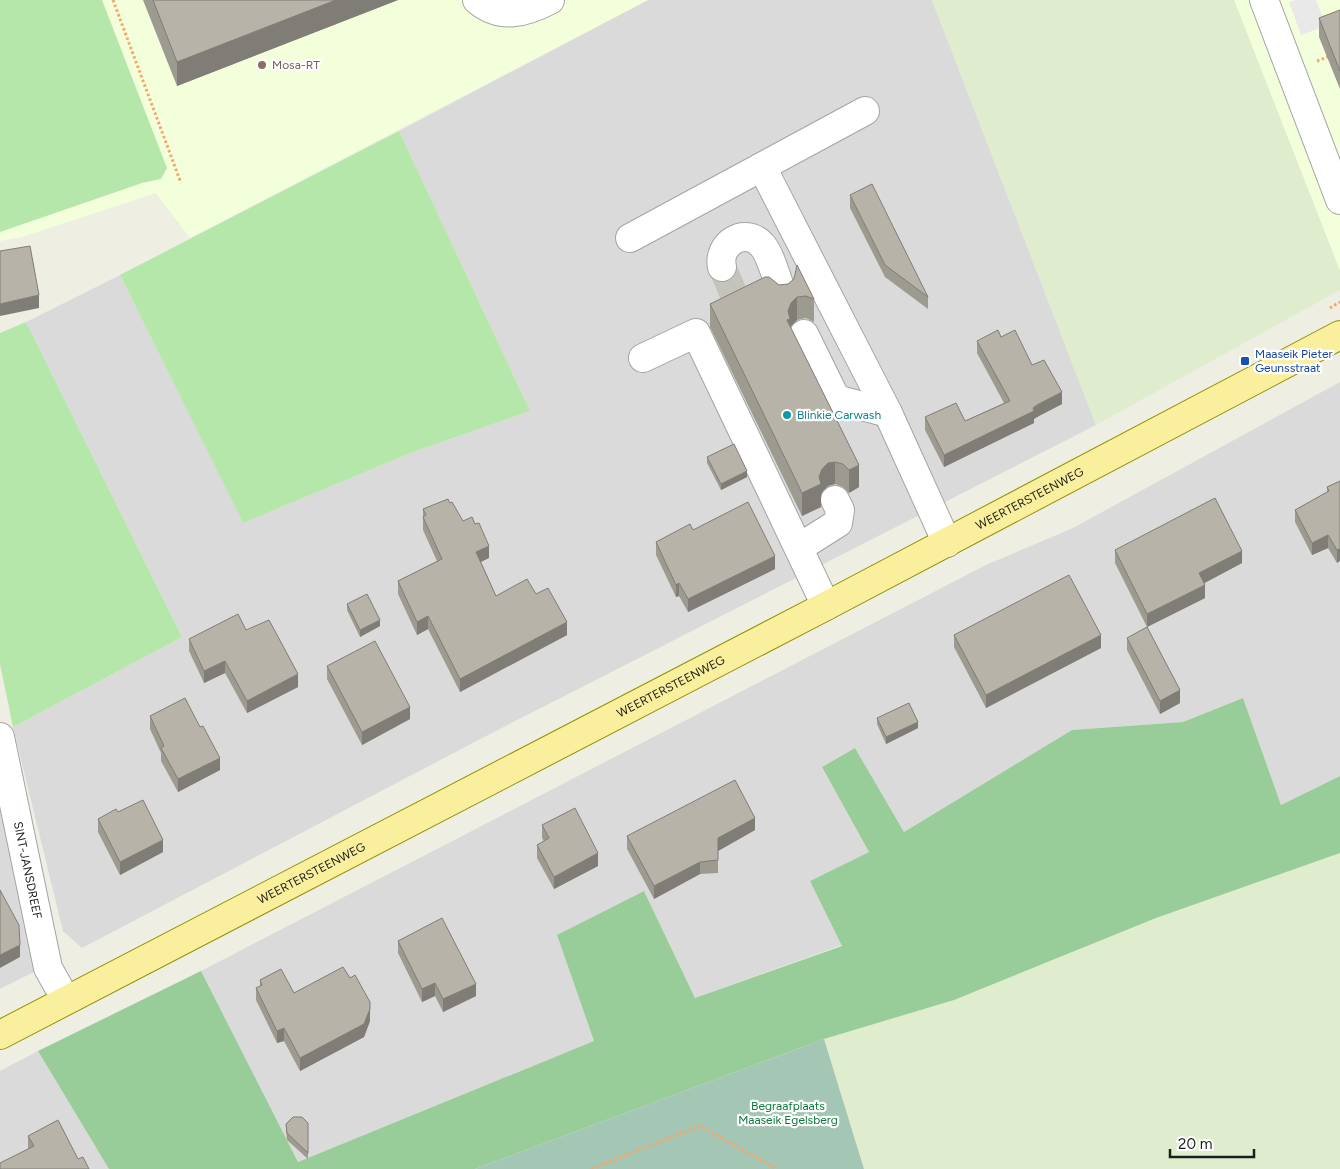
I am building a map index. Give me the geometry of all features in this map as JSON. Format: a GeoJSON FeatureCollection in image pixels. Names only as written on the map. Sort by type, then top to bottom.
{"type":"FeatureCollection","features":[{"type":"Feature","properties":{"kind":"main road","name":"WEERTERSTEENWEG"},"geometry":{"type":"LineString","coordinates":[[0,1035],[947,543],[1340,335]]}},
{"type":"Feature","properties":{"kind":"street"},"geometry":{"type":"LineString","coordinates":[[477,0],[484,6],[501,13],[518,13],[550,0]]}},
{"type":"Feature","properties":{"kind":"street"},"geometry":{"type":"LineString","coordinates":[[1264,0],[1340,200]]}},
{"type":"Feature","properties":{"kind":"street"},"geometry":{"type":"LineString","coordinates":[[630,238],[866,111]]}},
{"type":"Feature","properties":{"kind":"street"},"geometry":{"type":"LineString","coordinates":[[762,167],[888,413],[947,543]]}},
{"type":"Feature","properties":{"kind":"street"},"geometry":{"type":"LineString","coordinates":[[722,267],[721,255],[728,244],[739,238],[755,240],[764,247],[782,292]]}},
{"type":"Feature","properties":{"kind":"street"},"geometry":{"type":"LineString","coordinates":[[643,358],[696,333],[800,547],[826,606]]}},
{"type":"Feature","properties":{"kind":"street"},"geometry":{"type":"LineString","coordinates":[[804,334],[836,399],[888,413]]}},
{"type":"Feature","properties":{"kind":"street"},"geometry":{"type":"LineString","coordinates":[[800,547],[838,523],[840,510],[836,500]]}},
{"type":"Feature","properties":{"kind":"street","name":"SINT-JANSDREEF"},"geometry":{"type":"LineString","coordinates":[[0,737],[48,968],[66,1000]]}},
{"type":"Feature","properties":{"kind":"path"},"geometry":{"type":"LineString","coordinates":[[113,0],[181,182]]}},
{"type":"Feature","properties":{"kind":"path"},"geometry":{"type":"LineString","coordinates":[[591,1169],[700,1126],[777,1169]]}},
{"type":"Feature","properties":{"kind":"shaded area","name":"Mosa-RT"},"geometry":{"type":"Polygon","coordinates":[[[0,0],[648,0],[190,238],[156,193],[22,237],[0,241],[0,0]]]}},
{"type":"Feature","properties":{"kind":"shaded area"},"geometry":{"type":"Polygon","coordinates":[[[648,0],[932,0],[1096,425],[488,735],[82,948],[63,931],[13,727],[182,637],[26,322],[120,275],[243,523],[413,452],[530,411],[399,131],[648,0]]]}},
{"type":"Feature","properties":{"kind":"shaded area"},"geometry":{"type":"Polygon","coordinates":[[[932,0],[1234,0],[1340,271],[1340,290],[1096,425],[932,0]]]}},
{"type":"Feature","properties":{"kind":"shaded area"},"geometry":{"type":"Polygon","coordinates":[[[1234,0],[1340,0],[1340,271],[1303,177],[1234,0]]]}},
{"type":"Feature","properties":{"kind":"shaded area"},"geometry":{"type":"Polygon","coordinates":[[[1295,0],[1316,0],[1326,26],[1301,35],[1289,2],[1295,0]]]}},
{"type":"Feature","properties":{"kind":"shaded area"},"geometry":{"type":"Polygon","coordinates":[[[1340,382],[1340,776],[1281,805],[1243,698],[1183,722],[1072,730],[904,832],[855,748],[822,767],[869,852],[810,881],[842,945],[695,998],[644,891],[557,935],[594,1041],[298,1162],[201,971],[986,565],[1073,528],[1340,382]]]}},
{"type":"Feature","properties":{"kind":"shaded area"},"geometry":{"type":"Polygon","coordinates":[[[0,794],[38,970],[0,989],[0,794]]]}},
{"type":"Feature","properties":{"kind":"shaded area"},"geometry":{"type":"Polygon","coordinates":[[[1340,853],[1340,1169],[864,1169],[824,1039],[954,1000],[1156,918],[1340,853]]]}},
{"type":"Feature","properties":{"kind":"shaded area"},"geometry":{"type":"Polygon","coordinates":[[[38,1051],[109,1169],[0,1169],[0,1071],[38,1051]]]}},
{"type":"Feature","properties":{"kind":"green space"},"geometry":{"type":"Polygon","coordinates":[[[0,0],[102,0],[167,168],[161,179],[142,183],[0,232],[0,0]]]}},
{"type":"Feature","properties":{"kind":"green space"},"geometry":{"type":"Polygon","coordinates":[[[399,131],[530,411],[413,452],[243,523],[120,275],[399,131]]]}},
{"type":"Feature","properties":{"kind":"green space"},"geometry":{"type":"Polygon","coordinates":[[[26,322],[182,637],[13,727],[0,664],[0,333],[26,322]]]}},
{"type":"Feature","properties":{"kind":"green space"},"geometry":{"type":"Polygon","coordinates":[[[1243,698],[1281,805],[1340,776],[1340,853],[1156,918],[954,1000],[824,1039],[475,1169],[109,1169],[38,1051],[201,971],[298,1162],[594,1041],[557,935],[644,891],[695,998],[842,946],[810,881],[869,852],[822,767],[855,748],[904,832],[1072,730],[1183,722],[1243,698]]]}},
{"type":"Feature","properties":{"kind":"green space","name":"Begraafplaats Maaseik Egelsberg"},"geometry":{"type":"Polygon","coordinates":[[[824,1039],[864,1169],[475,1169],[824,1039]]]}},
{"type":"Feature","properties":{"kind":"building"},"geometry":{"type":"Polygon","coordinates":[[[153,0],[336,0],[177,62],[153,0]]]}},
{"type":"Feature","properties":{"kind":"building"},"geometry":{"type":"Polygon","coordinates":[[[1340,10],[1340,71],[1319,18],[1340,10]]]}},
{"type":"Feature","properties":{"kind":"building"},"geometry":{"type":"Polygon","coordinates":[[[872,184],[928,297],[885,265],[850,195],[872,184]]]}},
{"type":"Feature","properties":{"kind":"building"},"geometry":{"type":"Polygon","coordinates":[[[30,246],[39,295],[0,304],[0,251],[30,246]]]}},
{"type":"Feature","properties":{"kind":"building","name":"Blinkie Carwash"},"geometry":{"type":"Polygon","coordinates":[[[797,265],[814,299],[806,296],[797,297],[791,303],[788,311],[790,319],[787,320],[859,465],[849,470],[843,464],[828,463],[822,469],[819,477],[821,484],[802,493],[710,304],[765,277],[769,277],[779,285],[788,284],[794,279],[797,265]]]}},
{"type":"Feature","properties":{"kind":"building"},"geometry":{"type":"Polygon","coordinates":[[[998,330],[1001,337],[1015,330],[1032,365],[1044,360],[1062,392],[1037,405],[1033,408],[1034,411],[944,455],[925,417],[956,403],[965,421],[1010,401],[977,341],[998,330]]]}},
{"type":"Feature","properties":{"kind":"building"},"geometry":{"type":"Polygon","coordinates":[[[734,444],[747,471],[721,484],[707,457],[734,444]]]}},
{"type":"Feature","properties":{"kind":"building"},"geometry":{"type":"Polygon","coordinates":[[[1340,481],[1340,549],[1337,550],[1328,535],[1312,543],[1295,510],[1329,491],[1327,487],[1340,481]]]}},
{"type":"Feature","properties":{"kind":"building"},"geometry":{"type":"Polygon","coordinates":[[[1215,498],[1242,551],[1199,573],[1205,585],[1147,614],[1115,550],[1215,498]]]}},
{"type":"Feature","properties":{"kind":"building"},"geometry":{"type":"Polygon","coordinates":[[[448,499],[450,503],[452,502],[463,521],[472,517],[475,524],[479,523],[489,546],[476,552],[496,596],[527,579],[536,594],[548,588],[567,622],[460,679],[428,616],[417,622],[398,581],[442,559],[423,517],[426,515],[423,509],[448,499]]]}},
{"type":"Feature","properties":{"kind":"building"},"geometry":{"type":"Polygon","coordinates":[[[748,502],[775,556],[688,599],[679,583],[676,585],[656,542],[690,524],[693,530],[748,502]]]}},
{"type":"Feature","properties":{"kind":"building"},"geometry":{"type":"Polygon","coordinates":[[[1069,575],[1101,635],[986,695],[954,635],[1069,575]]]}},
{"type":"Feature","properties":{"kind":"building"},"geometry":{"type":"Polygon","coordinates":[[[367,594],[380,620],[360,630],[347,604],[367,594]]]}},
{"type":"Feature","properties":{"kind":"building"},"geometry":{"type":"Polygon","coordinates":[[[238,614],[246,630],[269,620],[298,674],[247,701],[225,661],[204,671],[189,639],[238,614]]]}},
{"type":"Feature","properties":{"kind":"building"},"geometry":{"type":"Polygon","coordinates":[[[1147,627],[1180,690],[1160,701],[1127,638],[1147,627]]]}},
{"type":"Feature","properties":{"kind":"building"},"geometry":{"type":"Polygon","coordinates":[[[375,641],[410,707],[362,732],[327,666],[375,641]]]}},
{"type":"Feature","properties":{"kind":"building"},"geometry":{"type":"Polygon","coordinates":[[[185,698],[200,727],[203,726],[220,758],[178,779],[161,748],[164,746],[150,716],[185,698]]]}},
{"type":"Feature","properties":{"kind":"building"},"geometry":{"type":"Polygon","coordinates":[[[909,703],[918,722],[886,737],[877,718],[909,703]]]}},
{"type":"Feature","properties":{"kind":"building"},"geometry":{"type":"Polygon","coordinates":[[[735,780],[755,818],[718,838],[718,860],[700,862],[654,886],[627,836],[735,780]]]}},
{"type":"Feature","properties":{"kind":"building"},"geometry":{"type":"Polygon","coordinates":[[[143,800],[163,840],[120,862],[98,819],[116,809],[118,812],[143,800]]]}},
{"type":"Feature","properties":{"kind":"building"},"geometry":{"type":"Polygon","coordinates":[[[575,808],[598,853],[554,877],[537,845],[549,838],[542,825],[575,808]]]}},
{"type":"Feature","properties":{"kind":"building"},"geometry":{"type":"Polygon","coordinates":[[[0,890],[19,925],[20,945],[0,955],[0,890]]]}},
{"type":"Feature","properties":{"kind":"building"},"geometry":{"type":"Polygon","coordinates":[[[442,918],[476,984],[443,999],[435,983],[422,989],[398,941],[442,918]]]}},
{"type":"Feature","properties":{"kind":"building"},"geometry":{"type":"Polygon","coordinates":[[[343,967],[350,978],[355,975],[370,1002],[370,1009],[364,1024],[300,1058],[284,1028],[277,1031],[256,988],[262,985],[260,980],[281,969],[294,993],[343,967]]]}},
{"type":"Feature","properties":{"kind":"building"},"geometry":{"type":"Polygon","coordinates":[[[293,1117],[302,1117],[308,1123],[308,1153],[287,1133],[286,1124],[293,1117]]]}},
{"type":"Feature","properties":{"kind":"building"},"geometry":{"type":"Polygon","coordinates":[[[58,1120],[78,1159],[83,1157],[89,1169],[0,1169],[0,1163],[34,1146],[28,1136],[58,1120]]]}},
{"type":"Feature","properties":{"kind":"tunnel"},"geometry":{"type":"LineString","coordinates":[[722,267],[748,327]]}},
{"type":"Feature","properties":{"kind":"place","name":"Mosa-RT"},"geometry":{"type":"Point","coordinates":[262,65]}},
{"type":"Feature","properties":{"kind":"place","name":"Maaseik Pieter Geunsstraat"},"geometry":{"type":"Point","coordinates":[1245,361]}},
{"type":"Feature","properties":{"kind":"place","name":"Blinkie Carwash"},"geometry":{"type":"Point","coordinates":[787,415]}}]}
